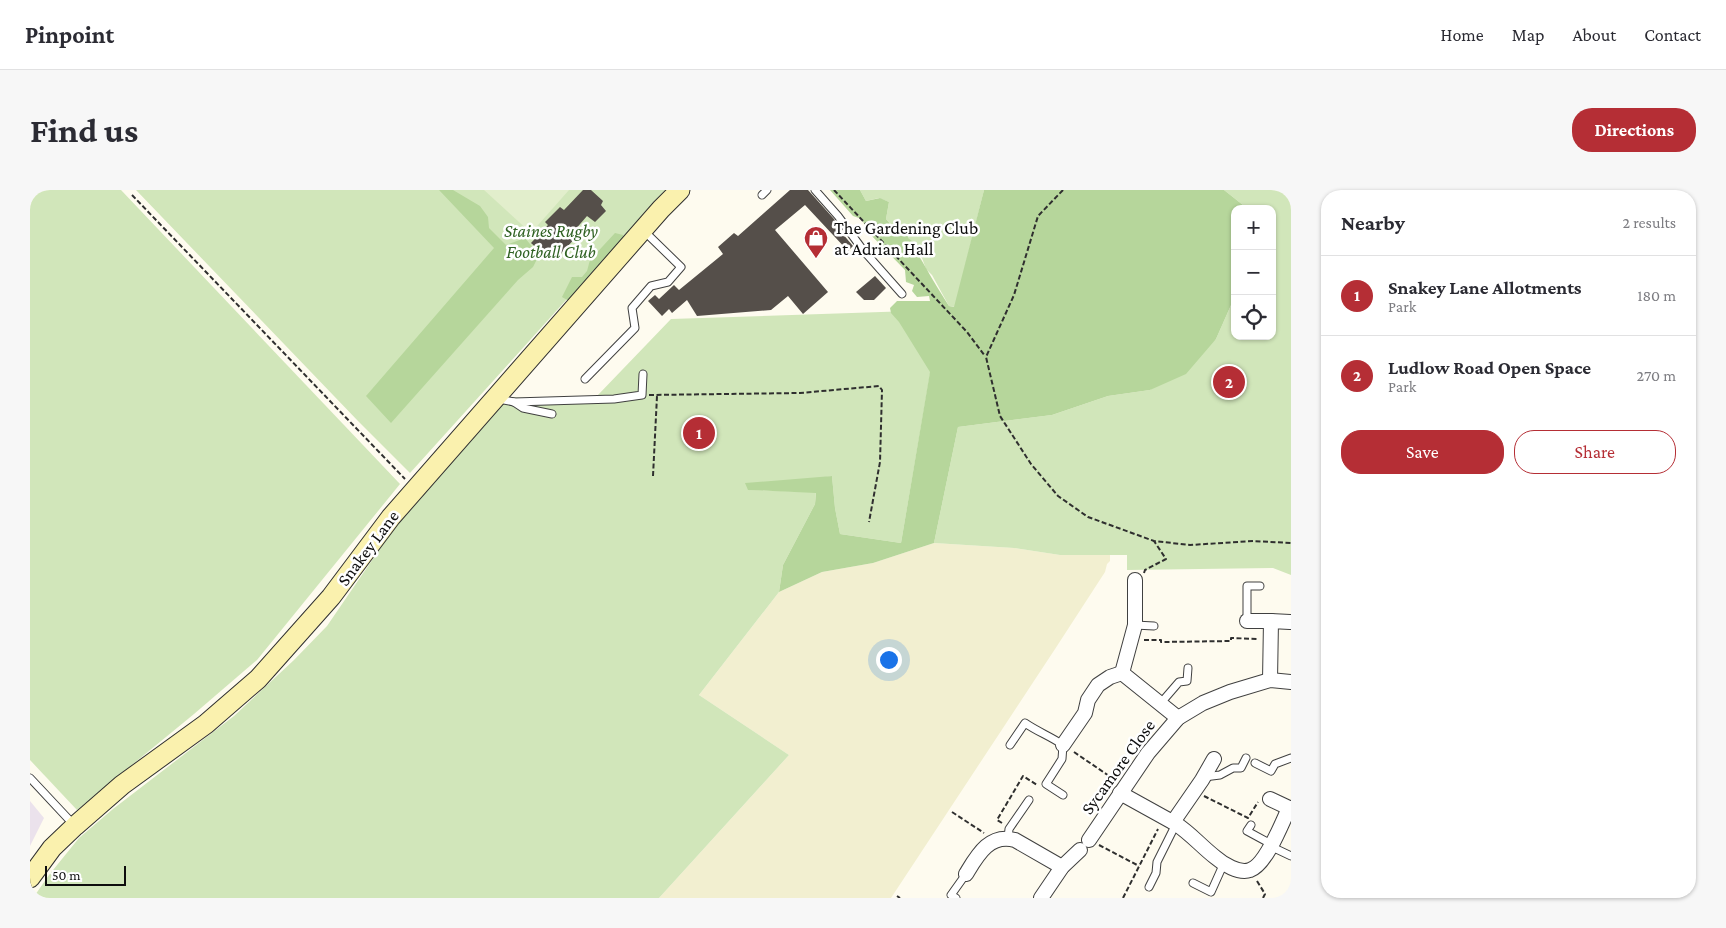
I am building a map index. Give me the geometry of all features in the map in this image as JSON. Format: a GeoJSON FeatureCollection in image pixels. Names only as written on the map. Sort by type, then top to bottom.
{"type":"FeatureCollection","features":[{"type":"Feature","properties":{"kind":"street","name":"Snakey Lane"},"geometry":{"type":"LineString","coordinates":[[30,878],[52,848],[74,826],[122,785],[206,724],[258,679],[331,597],[368,546],[415,490],[505,399],[642,230],[680,190]]}},
{"type":"Feature","properties":{"kind":"street"},"geometry":{"type":"LineString","coordinates":[[1122,673],[1135,625],[1139,578]]}},
{"type":"Feature","properties":{"kind":"street"},"geometry":{"type":"LineString","coordinates":[[1247,621],[1290,622]]}},
{"type":"Feature","properties":{"kind":"street"},"geometry":{"type":"LineString","coordinates":[[1270,680],[1271,621]]}},
{"type":"Feature","properties":{"kind":"street"},"geometry":{"type":"LineString","coordinates":[[1122,673],[1178,718]]}},
{"type":"Feature","properties":{"kind":"street"},"geometry":{"type":"LineString","coordinates":[[1063,745],[1085,713],[1088,700],[1098,685],[1110,677],[1122,673]]}},
{"type":"Feature","properties":{"kind":"street","name":"Sycamore Close"},"geometry":{"type":"LineString","coordinates":[[1041,898],[1062,867],[1084,845],[1148,753],[1178,718],[1203,703],[1230,692],[1270,680],[1291,682]]}},
{"type":"Feature","properties":{"kind":"street"},"geometry":{"type":"LineString","coordinates":[[1171,821],[1204,777],[1214,759]]}},
{"type":"Feature","properties":{"kind":"street"},"geometry":{"type":"LineString","coordinates":[[1123,790],[1171,821],[1216,858],[1236,870],[1250,870],[1262,862],[1290,809],[1270,799]]}},
{"type":"Feature","properties":{"kind":"street"},"geometry":{"type":"LineString","coordinates":[[966,874],[980,850],[1009,833],[1015,840],[1062,867]]}},
{"type":"Feature","properties":{"kind":"lane"},"geometry":{"type":"LineString","coordinates":[[815,190],[838,216],[863,250],[902,294]]}},
{"type":"Feature","properties":{"kind":"lane"},"geometry":{"type":"LineString","coordinates":[[585,379],[635,328],[632,308],[651,286],[668,282],[681,267],[642,230]]}},
{"type":"Feature","properties":{"kind":"lane"},"geometry":{"type":"LineString","coordinates":[[505,399],[614,398],[642,395],[643,374]]}},
{"type":"Feature","properties":{"kind":"lane"},"geometry":{"type":"LineString","coordinates":[[505,399],[523,408],[552,414]]}},
{"type":"Feature","properties":{"kind":"lane"},"geometry":{"type":"LineString","coordinates":[[1247,621],[1247,586],[1260,586]]}},
{"type":"Feature","properties":{"kind":"lane"},"geometry":{"type":"LineString","coordinates":[[1135,625],[1154,626]]}},
{"type":"Feature","properties":{"kind":"lane"},"geometry":{"type":"LineString","coordinates":[[1160,704],[1179,682],[1187,681],[1188,668]]}},
{"type":"Feature","properties":{"kind":"lane"},"geometry":{"type":"LineString","coordinates":[[1010,745],[1025,723],[1042,735],[1047,734],[1063,745],[1062,759],[1046,784],[1063,795]]}},
{"type":"Feature","properties":{"kind":"lane"},"geometry":{"type":"LineString","coordinates":[[1204,777],[1220,774],[1233,768],[1241,768],[1246,758]]}},
{"type":"Feature","properties":{"kind":"lane"},"geometry":{"type":"LineString","coordinates":[[1255,763],[1271,771],[1275,764],[1291,758]]}},
{"type":"Feature","properties":{"kind":"lane"},"geometry":{"type":"LineString","coordinates":[[30,778],[74,826]]}},
{"type":"Feature","properties":{"kind":"lane"},"geometry":{"type":"LineString","coordinates":[[1009,833],[1029,800]]}},
{"type":"Feature","properties":{"kind":"lane"},"geometry":{"type":"LineString","coordinates":[[1149,887],[1156,873],[1157,862],[1171,821]]}},
{"type":"Feature","properties":{"kind":"lane"},"geometry":{"type":"LineString","coordinates":[[1251,825],[1247,831],[1291,856]]}},
{"type":"Feature","properties":{"kind":"lane"},"geometry":{"type":"LineString","coordinates":[[1193,883],[1211,892],[1224,863]]}},
{"type":"Feature","properties":{"kind":"lane"},"geometry":{"type":"LineString","coordinates":[[956,898],[951,895],[966,874]]}},
{"type":"Feature","properties":{"kind":"path"},"geometry":{"type":"LineString","coordinates":[[834,190],[967,332],[986,357],[1000,416],[1031,464],[1058,496],[1088,517],[1154,541],[1190,545],[1253,540],[1291,543]]}},
{"type":"Feature","properties":{"kind":"path"},"geometry":{"type":"LineString","coordinates":[[986,357],[1014,295],[1038,216],[1063,190]]}},
{"type":"Feature","properties":{"kind":"path"},"geometry":{"type":"LineString","coordinates":[[132,195],[415,490]]}},
{"type":"Feature","properties":{"kind":"path"},"geometry":{"type":"LineString","coordinates":[[642,395],[800,393],[879,386],[882,390],[880,462],[869,522]]}},
{"type":"Feature","properties":{"kind":"path"},"geometry":{"type":"LineString","coordinates":[[653,476],[657,395]]}},
{"type":"Feature","properties":{"kind":"path"},"geometry":{"type":"LineString","coordinates":[[1139,578],[1145,570],[1166,559],[1154,541]]}},
{"type":"Feature","properties":{"kind":"path"},"geometry":{"type":"LineString","coordinates":[[1131,641],[1232,641],[1231,638],[1270,640]]}},
{"type":"Feature","properties":{"kind":"path"},"geometry":{"type":"LineString","coordinates":[[1063,745],[1123,790]]}},
{"type":"Feature","properties":{"kind":"path"},"geometry":{"type":"LineString","coordinates":[[1009,833],[997,820],[1024,776],[1043,789],[1046,784]]}},
{"type":"Feature","properties":{"kind":"path"},"geometry":{"type":"LineString","coordinates":[[1194,791],[1248,818],[1262,794],[1270,799]]}},
{"type":"Feature","properties":{"kind":"path"},"geometry":{"type":"LineString","coordinates":[[952,812],[990,837],[993,842]]}},
{"type":"Feature","properties":{"kind":"path"},"geometry":{"type":"LineString","coordinates":[[1123,898],[1139,866],[1171,821]]}},
{"type":"Feature","properties":{"kind":"path"},"geometry":{"type":"LineString","coordinates":[[1084,845],[1139,866]]}},
{"type":"Feature","properties":{"kind":"path"},"geometry":{"type":"LineString","coordinates":[[1250,870],[1265,894],[1263,898]]}},
{"type":"Feature","properties":{"kind":"shaded area"},"geometry":{"type":"Polygon","coordinates":[[[934,543],[1014,548],[1060,555],[1110,555],[1110,561],[1105,572],[1057,646],[891,898],[659,898],[789,755],[699,695],[779,592],[822,572],[873,563],[934,543]]]}},
{"type":"Feature","properties":{"kind":"shaded area"},"geometry":{"type":"Polygon","coordinates":[[[30,801],[44,818],[30,846],[30,801]]]}},
{"type":"Feature","properties":{"kind":"green space"},"geometry":{"type":"Polygon","coordinates":[[[30,190],[121,190],[400,484],[257,660],[77,810],[30,760],[30,190]]]}},
{"type":"Feature","properties":{"kind":"green space","name":"Staines Rugby Football Club"},"geometry":{"type":"Polygon","coordinates":[[[136,190],[668,190],[613,248],[410,473],[136,190]]]}},
{"type":"Feature","properties":{"kind":"green space"},"geometry":{"type":"Polygon","coordinates":[[[439,190],[453,190],[480,206],[488,217],[489,228],[506,245],[525,238],[539,255],[533,267],[518,280],[391,423],[366,396],[494,248],[439,190]]]}},
{"type":"Feature","properties":{"kind":"green space"},"geometry":{"type":"Polygon","coordinates":[[[484,190],[569,190],[531,233],[484,190]]]}},
{"type":"Feature","properties":{"kind":"green space"},"geometry":{"type":"Polygon","coordinates":[[[830,190],[860,190],[866,201],[880,198],[889,202],[886,219],[893,227],[908,234],[908,238],[916,244],[915,251],[949,306],[954,307],[984,190],[1224,190],[1243,205],[1231,205],[1231,305],[1216,339],[1186,374],[1150,390],[1108,396],[1052,415],[958,427],[934,543],[873,563],[822,572],[779,592],[783,565],[815,504],[816,493],[748,490],[745,483],[832,476],[840,534],[901,543],[930,372],[899,322],[891,313],[890,308],[897,301],[930,301],[929,296],[917,297],[912,291],[914,285],[906,282],[905,270],[867,231],[862,219],[853,216],[830,190]]]}},
{"type":"Feature","properties":{"kind":"green space"},"geometry":{"type":"Polygon","coordinates":[[[860,190],[984,190],[955,307],[949,306],[932,275],[926,269],[922,258],[886,219],[889,202],[879,198],[866,201],[860,190]]]}},
{"type":"Feature","properties":{"kind":"green space"},"geometry":{"type":"Polygon","coordinates":[[[1224,190],[1291,190],[1291,575],[1273,568],[1127,570],[1127,555],[1060,555],[1014,548],[934,543],[958,427],[1052,415],[1108,396],[1150,390],[1216,339],[1231,305],[1231,340],[1276,340],[1276,205],[1243,205],[1224,190]]]}},
{"type":"Feature","properties":{"kind":"green space"},"geometry":{"type":"Polygon","coordinates":[[[615,233],[623,235],[624,241],[569,301],[562,297],[572,277],[582,277],[587,271],[590,260],[615,233]]]}},
{"type":"Feature","properties":{"kind":"green space"},"geometry":{"type":"Polygon","coordinates":[[[941,310],[901,543],[840,534],[832,476],[749,490],[816,492],[815,504],[783,565],[779,592],[699,695],[789,755],[659,898],[33,898],[79,838],[113,809],[234,716],[327,626],[403,518],[509,397],[544,399],[597,396],[671,319],[941,310]]]}},
{"type":"Feature","properties":{"kind":"building"},"geometry":{"type":"Polygon","coordinates":[[[583,190],[591,190],[603,201],[601,205],[606,211],[595,222],[587,216],[574,231],[578,235],[556,259],[550,256],[548,258],[531,243],[548,225],[545,222],[560,207],[564,210],[583,190]]]}},
{"type":"Feature","properties":{"kind":"building"},"geometry":{"type":"Polygon","coordinates":[[[790,190],[808,190],[834,219],[838,225],[836,226],[853,246],[848,251],[805,205],[775,230],[828,292],[803,314],[788,296],[771,310],[697,316],[687,300],[672,313],[669,309],[662,316],[648,301],[655,295],[659,299],[674,285],[679,290],[723,254],[718,247],[734,233],[738,236],[790,190]]]}},
{"type":"Feature","properties":{"kind":"building"},"geometry":{"type":"Polygon","coordinates":[[[875,276],[886,288],[874,300],[864,300],[856,292],[875,276]]]}},
{"type":"Feature","properties":{"kind":"place","name":"The Gardening Club at Adrian Hall"},"geometry":{"type":"Point","coordinates":[816,259]}},
{"type":"Feature","properties":{"kind":"place","name":"Ludlow Road Open Space"},"geometry":{"type":"Point","coordinates":[1229,382]}},
{"type":"Feature","properties":{"kind":"place","name":"Snakey Lane Allotments"},"geometry":{"type":"Point","coordinates":[699,433]}}]}
